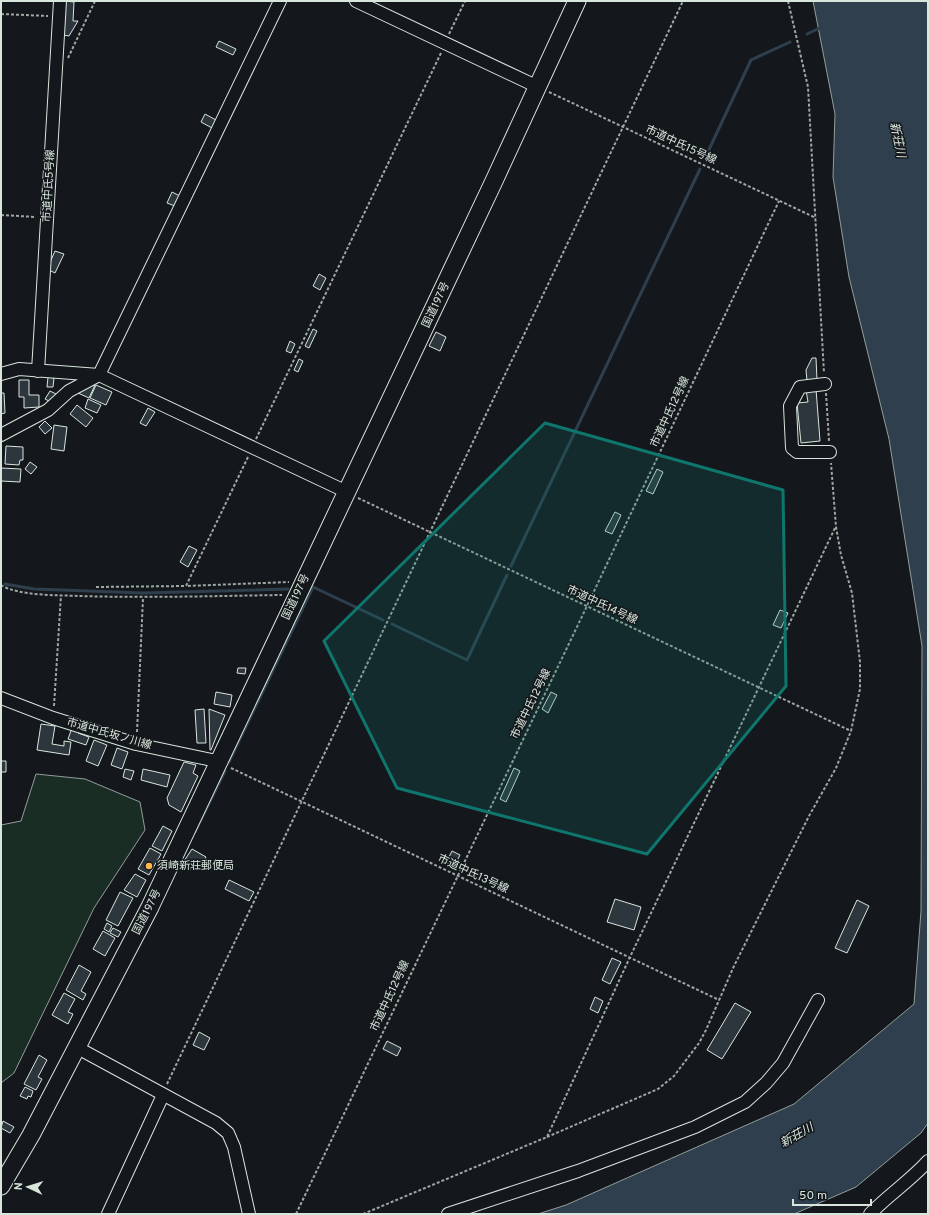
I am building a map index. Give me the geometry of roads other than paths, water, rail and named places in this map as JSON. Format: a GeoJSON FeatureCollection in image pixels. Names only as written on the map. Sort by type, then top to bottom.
{"type":"FeatureCollection","features":[{"type":"Feature","properties":{"kind":"highway","name":"国道197号"},"geometry":{"type":"LineString","coordinates":[[1,1186],[31,1135],[150,907],[538,87],[576,1]]}},
{"type":"Feature","properties":{"kind":"street","name":"市道中氏5号線"},"geometry":{"type":"LineString","coordinates":[[38,371],[60,1]]}},
{"type":"Feature","properties":{"kind":"street"},"geometry":{"type":"LineString","coordinates":[[1,435],[48,410],[68,391],[99,375],[280,1]]}},
{"type":"Feature","properties":{"kind":"street"},"geometry":{"type":"LineString","coordinates":[[356,1],[538,87]]}},
{"type":"Feature","properties":{"kind":"street"},"geometry":{"type":"LineString","coordinates":[[1,374],[19,369],[99,375],[347,492]]}},
{"type":"Feature","properties":{"kind":"street"},"geometry":{"type":"LineString","coordinates":[[825,384],[800,387],[790,406],[792,448],[797,452],[830,452]]}},
{"type":"Feature","properties":{"kind":"street","name":"市道中氏坂ノ川線"},"geometry":{"type":"LineString","coordinates":[[1,698],[53,718],[136,744],[212,760],[219,763]]}},
{"type":"Feature","properties":{"kind":"street"},"geometry":{"type":"LineString","coordinates":[[448,1214],[578,1172],[681,1133],[745,1102],[766,1083],[783,1062],[818,1000]]}},
{"type":"Feature","properties":{"kind":"street"},"geometry":{"type":"LineString","coordinates":[[76,1047],[216,1123],[228,1133],[234,1147],[249,1214]]}},
{"type":"Feature","properties":{"kind":"street"},"geometry":{"type":"LineString","coordinates":[[108,1214],[162,1095]]}},
{"type":"Feature","properties":{"kind":"street"},"geometry":{"type":"LineString","coordinates":[[870,1214],[882,1201],[908,1181],[928,1161]]}},
{"type":"Feature","properties":{"kind":"water","name":"新荘川"},"geometry":{"type":"Polygon","coordinates":[[[813,1],[928,1],[928,1123],[921,1133],[856,1187],[794,1214],[538,1214],[566,1205],[794,1104],[914,1004],[921,911],[922,646],[889,439],[849,277],[833,177],[835,114],[813,1]]]}},
{"type":"Feature","properties":{"kind":"waterway"},"geometry":{"type":"LineString","coordinates":[[807,34],[822,27]]}},
{"type":"Feature","properties":{"kind":"waterway"},"geometry":{"type":"LineString","coordinates":[[705,158],[751,60],[790,42]]}},
{"type":"Feature","properties":{"kind":"waterway"},"geometry":{"type":"LineString","coordinates":[[511,566],[700,169]]}},
{"type":"Feature","properties":{"kind":"waterway"},"geometry":{"type":"LineString","coordinates":[[392,624],[467,660],[507,575]]}},
{"type":"Feature","properties":{"kind":"waterway"},"geometry":{"type":"LineString","coordinates":[[5,584],[34,589],[143,593],[288,589]]}},
{"type":"Feature","properties":{"kind":"waterway"},"geometry":{"type":"LineString","coordinates":[[229,762],[313,587],[383,620]]}},
{"type":"Feature","properties":{"kind":"waterway"},"geometry":{"type":"LineString","coordinates":[[195,832],[225,771]]}},
{"type":"Feature","properties":{"kind":"place","name":"須崎新荘郵便局"},"geometry":{"type":"Point","coordinates":[149,866]}}]}
